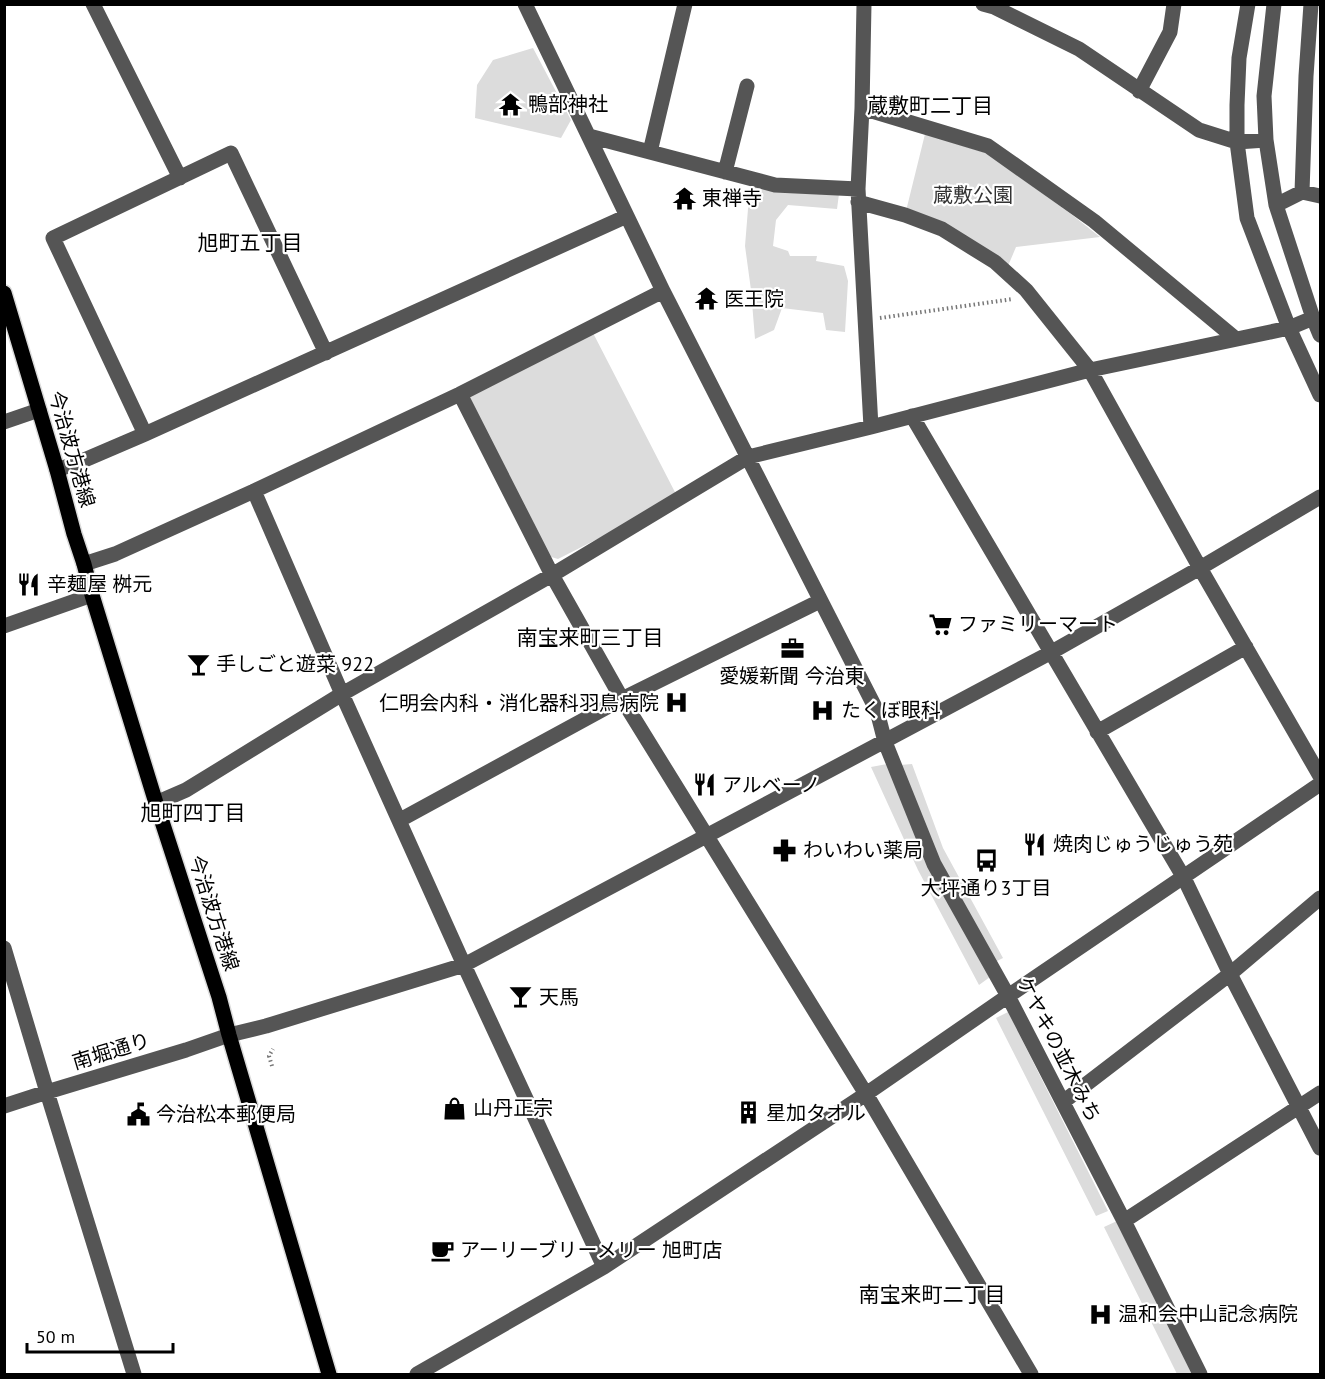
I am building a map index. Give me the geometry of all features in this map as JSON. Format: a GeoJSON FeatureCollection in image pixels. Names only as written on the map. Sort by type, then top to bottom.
{"type":"FeatureCollection","features":[{"type":"Feature","properties":{"kind":"main road","name":"今治波方港線"},"geometry":{"type":"LineString","coordinates":[[4,293],[92,595],[219,997],[329,1374]]}},
{"type":"Feature","properties":{"kind":"street"},"geometry":{"type":"LineString","coordinates":[[93,4],[180,178]]}},
{"type":"Feature","properties":{"kind":"street","name":"ケヤキの並木みち"},"geometry":{"type":"LineString","coordinates":[[525,4],[663,291],[820,602],[878,711],[885,742],[934,864],[1008,996],[1200,1374]]}},
{"type":"Feature","properties":{"kind":"street"},"geometry":{"type":"LineString","coordinates":[[650,152],[686,4]]}},
{"type":"Feature","properties":{"kind":"street"},"geometry":{"type":"LineString","coordinates":[[864,4],[858,196],[871,427]]}},
{"type":"Feature","properties":{"kind":"street"},"geometry":{"type":"LineString","coordinates":[[983,4],[994,7],[1079,49],[1199,130],[1237,142],[1266,140]]}},
{"type":"Feature","properties":{"kind":"street"},"geometry":{"type":"LineString","coordinates":[[1139,91],[1170,32],[1174,4]]}},
{"type":"Feature","properties":{"kind":"street"},"geometry":{"type":"LineString","coordinates":[[1248,4],[1239,58],[1237,142],[1247,218],[1289,328],[1320,395]]}},
{"type":"Feature","properties":{"kind":"street"},"geometry":{"type":"LineString","coordinates":[[1274,4],[1264,96],[1266,140],[1276,205],[1320,335]]}},
{"type":"Feature","properties":{"kind":"street"},"geometry":{"type":"LineString","coordinates":[[1302,192],[1313,77],[1311,4]]}},
{"type":"Feature","properties":{"kind":"street"},"geometry":{"type":"LineString","coordinates":[[725,172],[747,86]]}},
{"type":"Feature","properties":{"kind":"street"},"geometry":{"type":"LineString","coordinates":[[862,108],[987,146],[1094,221],[1236,339]]}},
{"type":"Feature","properties":{"kind":"street"},"geometry":{"type":"LineString","coordinates":[[589,136],[775,184],[858,196],[942,229],[995,262],[1026,290],[1090,370],[1200,568],[1320,776]]}},
{"type":"Feature","properties":{"kind":"street"},"geometry":{"type":"LineString","coordinates":[[145,434],[53,238],[231,153],[326,353]]}},
{"type":"Feature","properties":{"kind":"street"},"geometry":{"type":"LineString","coordinates":[[1276,205],[1302,192],[1320,196]]}},
{"type":"Feature","properties":{"kind":"street"},"geometry":{"type":"LineString","coordinates":[[57,470],[145,434],[627,216]]}},
{"type":"Feature","properties":{"kind":"street"},"geometry":{"type":"LineString","coordinates":[[84,564],[115,554],[460,394],[663,291]]}},
{"type":"Feature","properties":{"kind":"street"},"geometry":{"type":"LineString","coordinates":[[156,803],[186,790],[342,694],[552,575],[748,456],[871,427],[1090,370],[1289,328],[1313,318]]}},
{"type":"Feature","properties":{"kind":"street"},"geometry":{"type":"LineString","coordinates":[[460,394],[552,575],[622,699],[866,1094],[1031,1374]]}},
{"type":"Feature","properties":{"kind":"street"},"geometry":{"type":"LineString","coordinates":[[5,422],[39,410]]}},
{"type":"Feature","properties":{"kind":"street"},"geometry":{"type":"LineString","coordinates":[[912,416],[1184,878],[1230,974],[1320,1148]]}},
{"type":"Feature","properties":{"kind":"street"},"geometry":{"type":"LineString","coordinates":[[254,491],[464,965],[604,1267]]}},
{"type":"Feature","properties":{"kind":"street","name":"南堀通り"},"geometry":{"type":"LineString","coordinates":[[4,1106],[229,1035],[266,1026],[464,965],[1050,652],[1200,568],[1320,497]]}},
{"type":"Feature","properties":{"kind":"street"},"geometry":{"type":"LineString","coordinates":[[4,626],[92,595]]}},
{"type":"Feature","properties":{"kind":"street"},"geometry":{"type":"LineString","coordinates":[[400,820],[622,699],[820,602]]}},
{"type":"Feature","properties":{"kind":"street"},"geometry":{"type":"LineString","coordinates":[[1097,732],[1246,647]]}},
{"type":"Feature","properties":{"kind":"street"},"geometry":{"type":"LineString","coordinates":[[417,1374],[604,1267],[866,1094],[1320,784]]}},
{"type":"Feature","properties":{"kind":"street"},"geometry":{"type":"LineString","coordinates":[[1062,1102],[1230,974],[1320,898]]}},
{"type":"Feature","properties":{"kind":"street"},"geometry":{"type":"LineString","coordinates":[[4,948],[134,1374]]}},
{"type":"Feature","properties":{"kind":"street"},"geometry":{"type":"LineString","coordinates":[[1124,1221],[1320,1093]]}},
{"type":"Feature","properties":{"kind":"path"},"geometry":{"type":"LineString","coordinates":[[865,320],[1031,296]]}},
{"type":"Feature","properties":{"kind":"path"},"geometry":{"type":"LineString","coordinates":[[272,1066],[269,1056],[273,1049]]}},
{"type":"Feature","properties":{"kind":"green space"},"geometry":{"type":"Polygon","coordinates":[[[533,48],[571,120],[561,138],[475,118],[477,85],[493,60],[533,48]]]}},
{"type":"Feature","properties":{"kind":"green space","name":"蔵敷公園"},"geometry":{"type":"Polygon","coordinates":[[[925,134],[986,153],[1100,237],[1016,247],[1008,266],[906,211],[925,134]]]}},
{"type":"Feature","properties":{"kind":"green space"},"geometry":{"type":"Polygon","coordinates":[[[750,184],[839,194],[837,209],[788,205],[776,220],[773,246],[788,251],[790,256],[817,256],[816,261],[844,266],[848,281],[845,332],[826,330],[823,313],[782,308],[774,330],[755,339],[745,246],[750,184]]]}},
{"type":"Feature","properties":{"kind":"green space"},"geometry":{"type":"Polygon","coordinates":[[[592,331],[678,498],[558,559],[548,556],[466,395],[592,331]]]}},
{"type":"Feature","properties":{"kind":"green space"},"geometry":{"type":"Polygon","coordinates":[[[887,764],[990,977],[979,985],[918,870],[871,767],[887,764]]]}},
{"type":"Feature","properties":{"kind":"green space"},"geometry":{"type":"Polygon","coordinates":[[[912,764],[943,848],[1003,958],[995,962],[934,850],[900,765],[912,764]]]}},
{"type":"Feature","properties":{"kind":"green space"},"geometry":{"type":"Polygon","coordinates":[[[1008,1012],[1108,1211],[1096,1216],[996,1018],[1008,1012]]]}},
{"type":"Feature","properties":{"kind":"green space"},"geometry":{"type":"Polygon","coordinates":[[[1117,1221],[1192,1374],[1177,1374],[1104,1227],[1117,1221]]]}},
{"type":"Feature","properties":{"kind":"place","name":"鴨部神社"},"geometry":{"type":"Point","coordinates":[510,104]}},
{"type":"Feature","properties":{"kind":"place","name":"東禅寺"},"geometry":{"type":"Point","coordinates":[684,198]}},
{"type":"Feature","properties":{"kind":"place","name":"医王院"},"geometry":{"type":"Point","coordinates":[706,299]}},
{"type":"Feature","properties":{"kind":"place","name":"辛麺屋 桝元"},"geometry":{"type":"Point","coordinates":[29,584]}},
{"type":"Feature","properties":{"kind":"place","name":"ファミリーマート"},"geometry":{"type":"Point","coordinates":[940,624]}},
{"type":"Feature","properties":{"kind":"place","name":"愛媛新聞 今治東"},"geometry":{"type":"Point","coordinates":[792,649]}},
{"type":"Feature","properties":{"kind":"place","name":"手しごと遊菜 922"},"geometry":{"type":"Point","coordinates":[198,664]}},
{"type":"Feature","properties":{"kind":"place","name":"仁明会内科・消化器科羽鳥病院"},"geometry":{"type":"Point","coordinates":[677,703]}},
{"type":"Feature","properties":{"kind":"place","name":"たくぼ眼科"},"geometry":{"type":"Point","coordinates":[823,710]}},
{"type":"Feature","properties":{"kind":"place","name":"アルベーノ"},"geometry":{"type":"Point","coordinates":[704,785]}},
{"type":"Feature","properties":{"kind":"place","name":"焼肉じゅうじゅう苑"},"geometry":{"type":"Point","coordinates":[1035,844]}},
{"type":"Feature","properties":{"kind":"place","name":"わいわい薬局"},"geometry":{"type":"Point","coordinates":[785,850]}},
{"type":"Feature","properties":{"kind":"place","name":"大坪通り3丁目"},"geometry":{"type":"Point","coordinates":[986,861]}},
{"type":"Feature","properties":{"kind":"place","name":"天馬"},"geometry":{"type":"Point","coordinates":[521,997]}},
{"type":"Feature","properties":{"kind":"place","name":"山丹正宗"},"geometry":{"type":"Point","coordinates":[455,1108]}},
{"type":"Feature","properties":{"kind":"place","name":"星加タオル"},"geometry":{"type":"Point","coordinates":[748,1113]}},
{"type":"Feature","properties":{"kind":"place","name":"今治松本郵便局"},"geometry":{"type":"Point","coordinates":[138,1114]}},
{"type":"Feature","properties":{"kind":"place","name":"アーリーブリーメリー 旭町店"},"geometry":{"type":"Point","coordinates":[442,1250]}},
{"type":"Feature","properties":{"kind":"place","name":"温和会中山記念病院"},"geometry":{"type":"Point","coordinates":[1100,1314]}},
{"type":"Feature","properties":{"kind":"district","name":"蔵敷町二丁目"},"geometry":{"type":"Point","coordinates":[930,105]}},
{"type":"Feature","properties":{"kind":"district","name":"旭町五丁目"},"geometry":{"type":"Point","coordinates":[250,242]}},
{"type":"Feature","properties":{"kind":"district","name":"南宝来町三丁目"},"geometry":{"type":"Point","coordinates":[590,637]}},
{"type":"Feature","properties":{"kind":"district","name":"旭町四丁目"},"geometry":{"type":"Point","coordinates":[193,812]}},
{"type":"Feature","properties":{"kind":"district","name":"南宝来町二丁目"},"geometry":{"type":"Point","coordinates":[932,1294]}}]}
